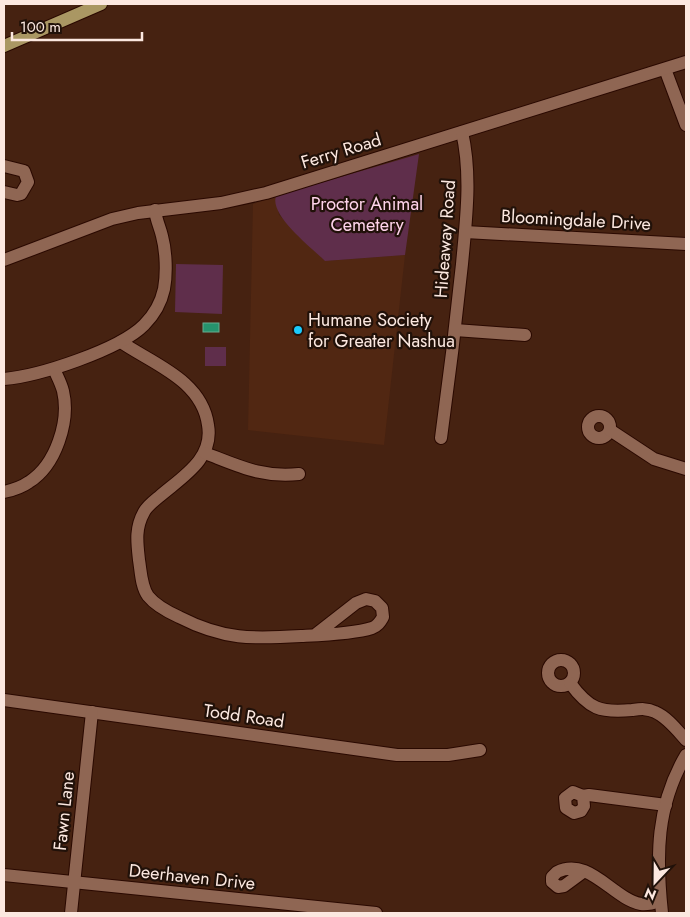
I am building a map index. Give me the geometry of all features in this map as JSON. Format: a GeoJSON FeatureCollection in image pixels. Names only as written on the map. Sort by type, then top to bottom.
{"type":"FeatureCollection","features":[{"type":"Feature","properties":{"kind":"main road"},"geometry":{"type":"LineString","coordinates":[[4,46],[101,4]]}},
{"type":"Feature","properties":{"kind":"street","name":"Ferry Road"},"geometry":{"type":"LineString","coordinates":[[4,260],[112,218],[221,203],[266,193],[686,62]]}},
{"type":"Feature","properties":{"kind":"street"},"geometry":{"type":"LineString","coordinates":[[664,69],[686,125]]}},
{"type":"Feature","properties":{"kind":"street","name":"Hideaway Road"},"geometry":{"type":"LineString","coordinates":[[441,438],[456,330],[465,232],[468,180],[462,132]]}},
{"type":"Feature","properties":{"kind":"street"},"geometry":{"type":"LineString","coordinates":[[4,166],[24,170],[28,182],[21,194],[4,192]]}},
{"type":"Feature","properties":{"kind":"street"},"geometry":{"type":"LineString","coordinates":[[4,379],[28,376],[54,369],[121,342],[144,326],[161,301],[165,272],[161,210]]}},
{"type":"Feature","properties":{"kind":"street","name":"Bloomingdale Drive"},"geometry":{"type":"LineString","coordinates":[[465,232],[686,244]]}},
{"type":"Feature","properties":{"kind":"street"},"geometry":{"type":"LineString","coordinates":[[456,330],[525,335]]}},
{"type":"Feature","properties":{"kind":"street"},"geometry":{"type":"LineString","coordinates":[[121,342],[178,377],[192,391],[203,409],[208,425],[209,441],[205,453],[194,467],[145,509],[138,525],[136,535],[141,574],[148,596],[160,607],[189,622],[230,637],[253,638],[315,635],[373,628],[382,617],[382,608],[370,599],[361,600],[315,635]]}},
{"type":"Feature","properties":{"kind":"street"},"geometry":{"type":"LineString","coordinates":[[4,492],[29,483],[43,470],[54,452],[64,414],[63,391],[54,369]]}},
{"type":"Feature","properties":{"kind":"street"},"geometry":{"type":"LineString","coordinates":[[610,430],[663,463],[686,469]]}},
{"type":"Feature","properties":{"kind":"street"},"geometry":{"type":"LineString","coordinates":[[205,453],[264,475],[299,474]]}},
{"type":"Feature","properties":{"kind":"street"},"geometry":{"type":"LineString","coordinates":[[570,683],[586,704],[599,709],[609,711],[645,709],[654,711],[674,726],[686,740]]}},
{"type":"Feature","properties":{"kind":"street","name":"Todd Road"},"geometry":{"type":"LineString","coordinates":[[4,700],[397,755],[448,755],[480,750]]}},
{"type":"Feature","properties":{"kind":"street","name":"Fawn Lane"},"geometry":{"type":"LineString","coordinates":[[70,913],[92,712]]}},
{"type":"Feature","properties":{"kind":"street"},"geometry":{"type":"LineString","coordinates":[[583,872],[599,878],[634,902],[661,907],[658,843],[666,805],[679,768],[686,755]]}},
{"type":"Feature","properties":{"kind":"street"},"geometry":{"type":"LineString","coordinates":[[583,796],[589,795],[666,805]]}},
{"type":"Feature","properties":{"kind":"street","name":"Deerhaven Drive"},"geometry":{"type":"LineString","coordinates":[[4,875],[376,913]]}},
{"type":"Feature","properties":{"kind":"shaded area"},"geometry":{"type":"Polygon","coordinates":[[[276,196],[279,215],[325,261],[405,255],[384,445],[248,430],[253,204],[276,196]]]}},
{"type":"Feature","properties":{"kind":"shaded area"},"geometry":{"type":"Polygon","coordinates":[[[203,323],[219,323],[219,332],[203,332],[203,323]]]}},
{"type":"Feature","properties":{"kind":"green space","name":"Proctor Animal Cemetery"},"geometry":{"type":"Polygon","coordinates":[[[419,154],[405,255],[325,261],[293,231],[279,212],[276,196],[419,154]]]}},
{"type":"Feature","properties":{"kind":"green space"},"geometry":{"type":"Polygon","coordinates":[[[176,264],[223,265],[222,314],[175,312],[176,264]]]}},
{"type":"Feature","properties":{"kind":"green space"},"geometry":{"type":"Polygon","coordinates":[[[205,347],[226,347],[226,366],[205,366],[205,347]]]}},
{"type":"Feature","properties":{"kind":"place","name":"Humane Society for Greater Nashua"},"geometry":{"type":"Point","coordinates":[298,330]}}]}
